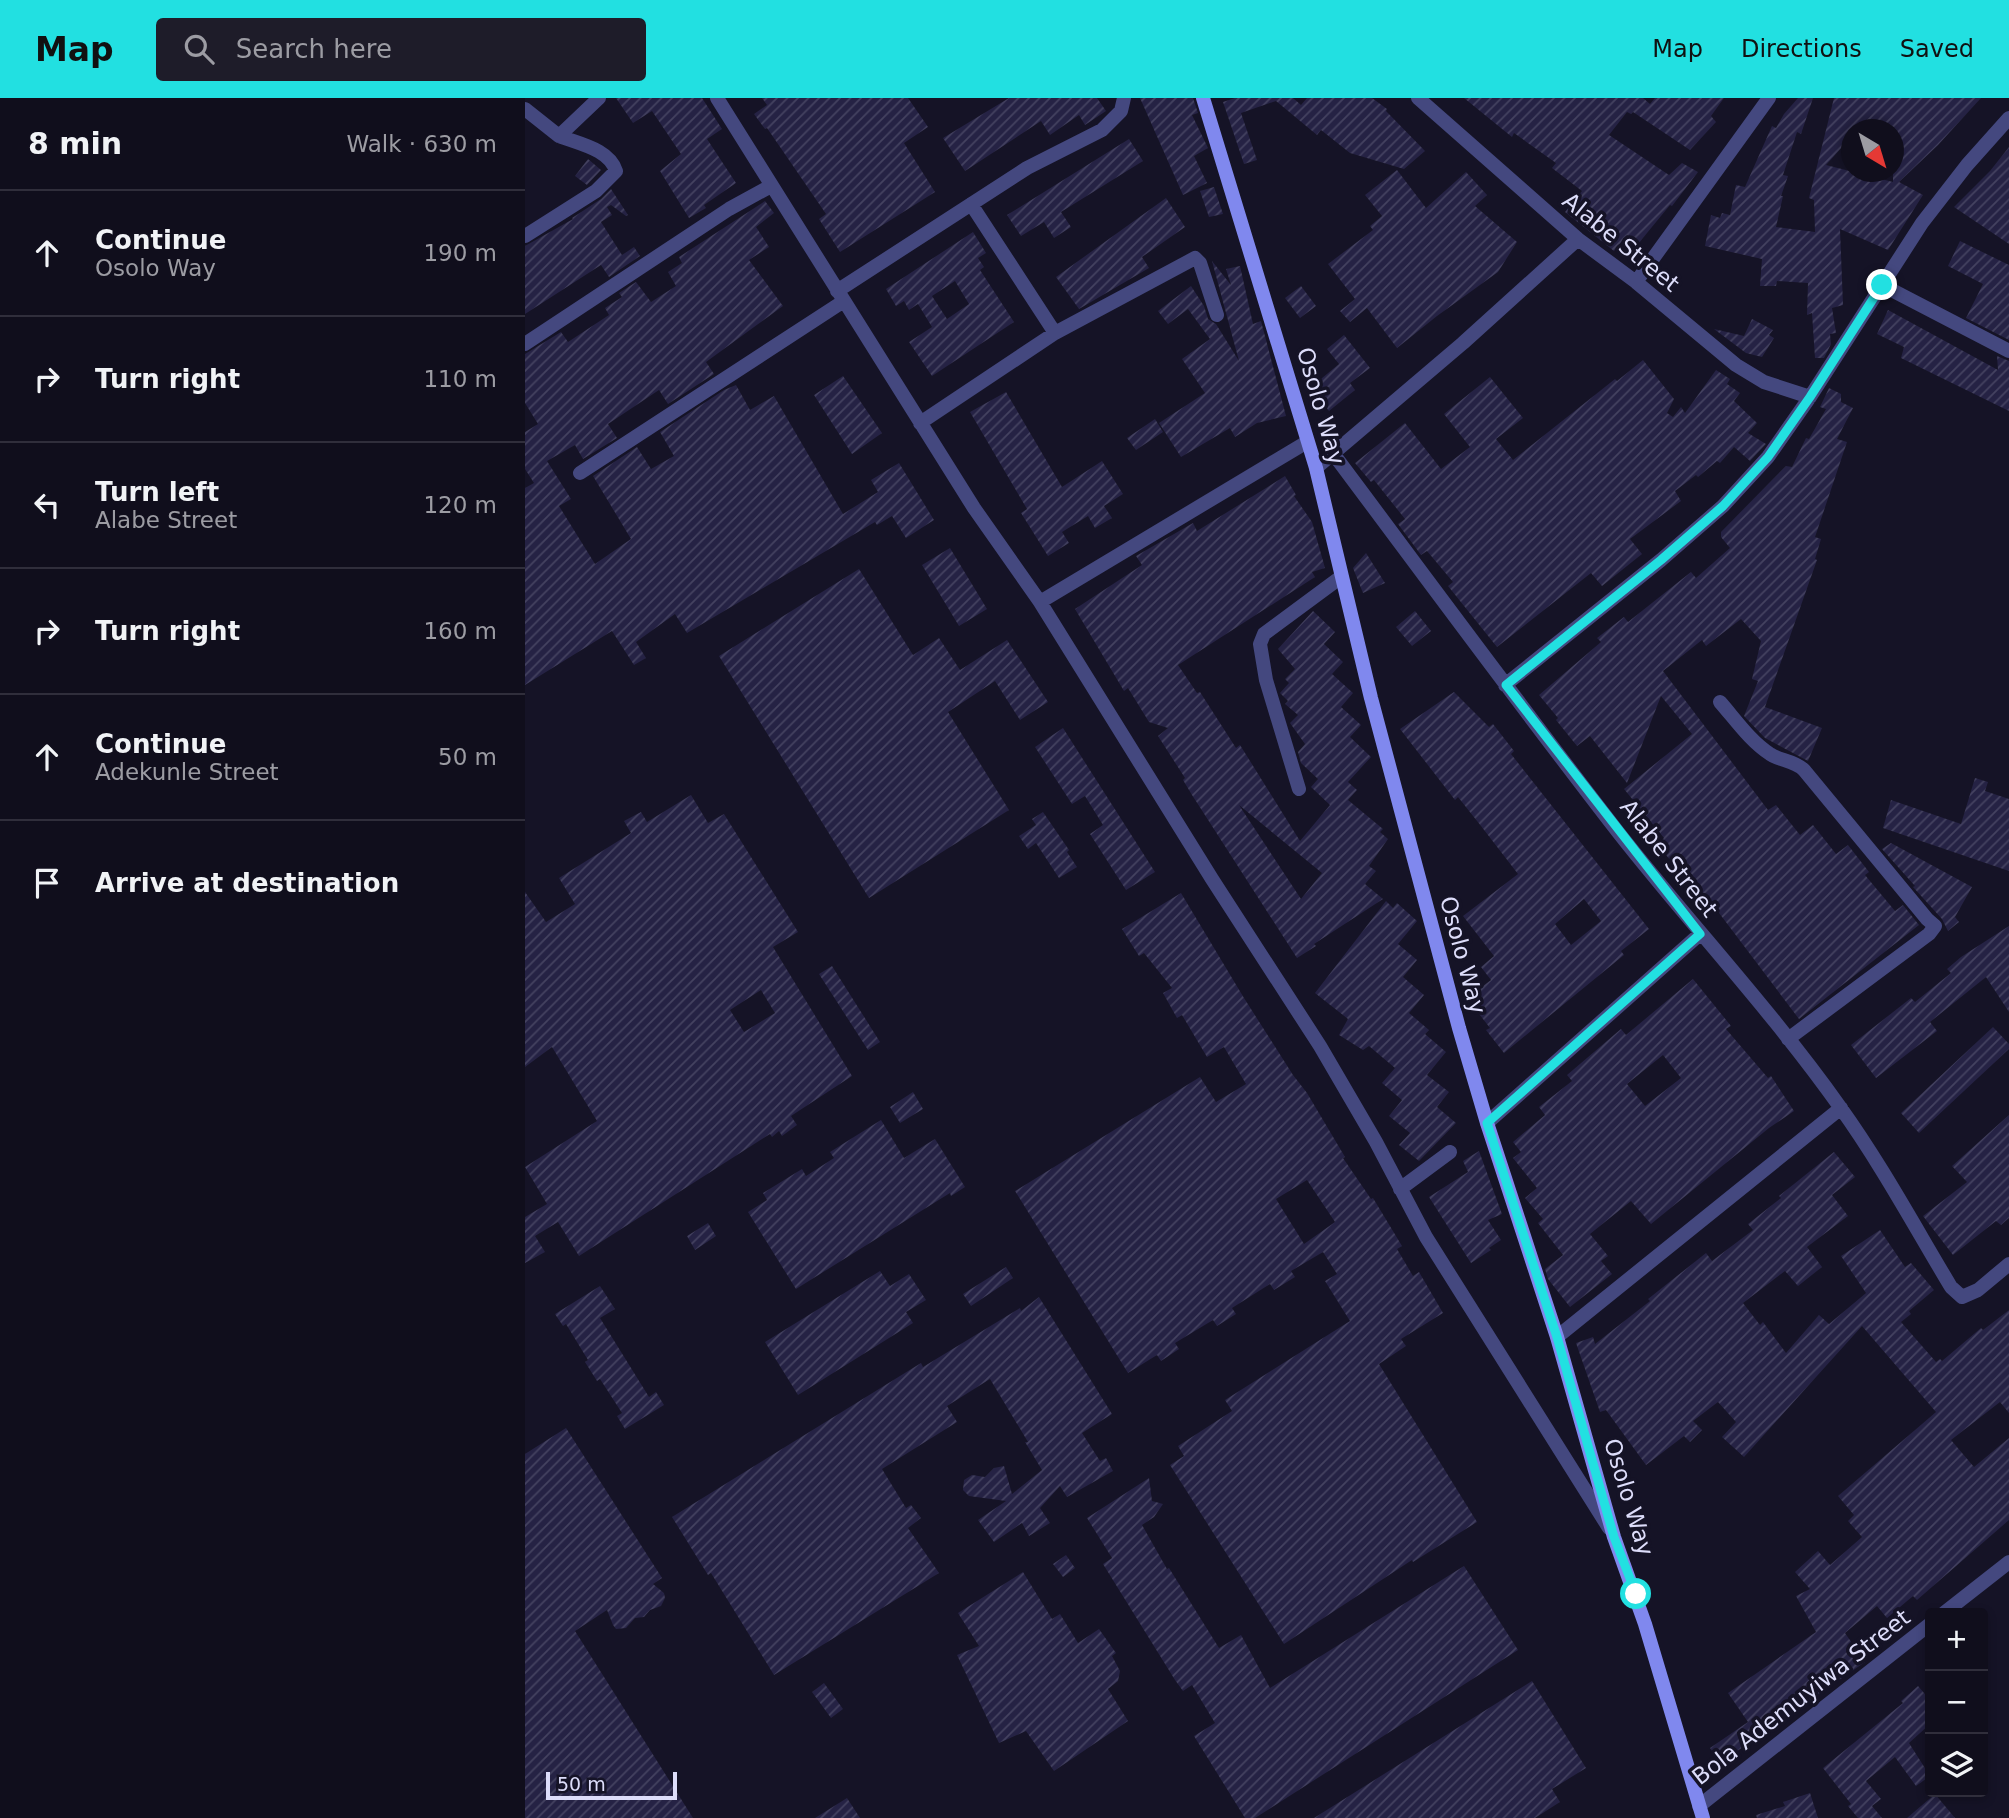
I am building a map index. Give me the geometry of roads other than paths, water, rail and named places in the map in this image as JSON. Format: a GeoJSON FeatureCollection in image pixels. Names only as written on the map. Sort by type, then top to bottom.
{"type":"FeatureCollection","features":[{"type":"Feature","properties":{"kind":"main road","name":"Osolo Way"},"geometry":{"type":"LineString","coordinates":[[1203,98],[1316,468],[1341,577],[1459,1028],[1557,1337],[1614,1537],[1645,1624],[1701,1812]]}},
{"type":"Feature","properties":{"kind":"street"},"geometry":{"type":"LineString","coordinates":[[559,136],[599,98]]}},
{"type":"Feature","properties":{"kind":"street"},"geometry":{"type":"LineString","coordinates":[[717,98],[974,508],[1039,602],[1320,1046],[1376,1142],[1426,1237],[1614,1537]]}},
{"type":"Feature","properties":{"kind":"street"},"geometry":{"type":"LineString","coordinates":[[580,473],[971,204],[1027,168],[1101,130],[1121,111],[1124,98]]}},
{"type":"Feature","properties":{"kind":"street","name":"Alabe Street"},"geometry":{"type":"LineString","coordinates":[[1418,98],[1578,239],[1636,282],[1736,365],[1763,382],[1810,397]]}},
{"type":"Feature","properties":{"kind":"street"},"geometry":{"type":"LineString","coordinates":[[1636,282],[1762,100]]}},
{"type":"Feature","properties":{"kind":"street"},"geometry":{"type":"LineString","coordinates":[[525,109],[559,136],[603,153],[614,164],[616,171],[596,191],[525,236]]}},
{"type":"Feature","properties":{"kind":"street"},"geometry":{"type":"LineString","coordinates":[[1506,685],[1661,560],[1723,506],[1768,457],[1922,223],[1967,165],[2009,118]]}},
{"type":"Feature","properties":{"kind":"street"},"geometry":{"type":"LineString","coordinates":[[525,344],[729,209],[771,186]]}},
{"type":"Feature","properties":{"kind":"street"},"geometry":{"type":"LineString","coordinates":[[971,204],[1055,333]]}},
{"type":"Feature","properties":{"kind":"street"},"geometry":{"type":"LineString","coordinates":[[1316,468],[1578,239]]}},
{"type":"Feature","properties":{"kind":"street"},"geometry":{"type":"LineString","coordinates":[[920,423],[1055,333],[1195,258],[1200,263],[1216,315]]}},
{"type":"Feature","properties":{"kind":"street"},"geometry":{"type":"LineString","coordinates":[[1882,285],[2009,351]]}},
{"type":"Feature","properties":{"kind":"street"},"geometry":{"type":"LineString","coordinates":[[1039,602],[1307,442]]}},
{"type":"Feature","properties":{"kind":"street","name":"Alabe Street"},"geometry":{"type":"LineString","coordinates":[[1332,452],[1506,685],[1700,934],[1842,1108],[1951,1287],[1962,1297],[1978,1290],[2009,1264]]}},
{"type":"Feature","properties":{"kind":"street"},"geometry":{"type":"LineString","coordinates":[[1300,789],[1266,680],[1260,644],[1264,634],[1341,577]]}},
{"type":"Feature","properties":{"kind":"street"},"geometry":{"type":"LineString","coordinates":[[1720,702],[1771,756],[1798,764],[1804,770],[1935,926],[1929,934],[1788,1039]]}},
{"type":"Feature","properties":{"kind":"street"},"geometry":{"type":"LineString","coordinates":[[1487,1123],[1700,934]]}},
{"type":"Feature","properties":{"kind":"street"},"geometry":{"type":"LineString","coordinates":[[1557,1337],[1842,1108]]}},
{"type":"Feature","properties":{"kind":"street"},"geometry":{"type":"LineString","coordinates":[[1400,1189],[1450,1152]]}},
{"type":"Feature","properties":{"kind":"street","name":"Bola Ademuyiwa Street"},"geometry":{"type":"LineString","coordinates":[[1950,1608],[2009,1562]]}},
{"type":"Feature","properties":{"kind":"street","name":"Bola Ademuyiwa Street"},"geometry":{"type":"LineString","coordinates":[[1701,1812],[1925,1628]]}}]}
